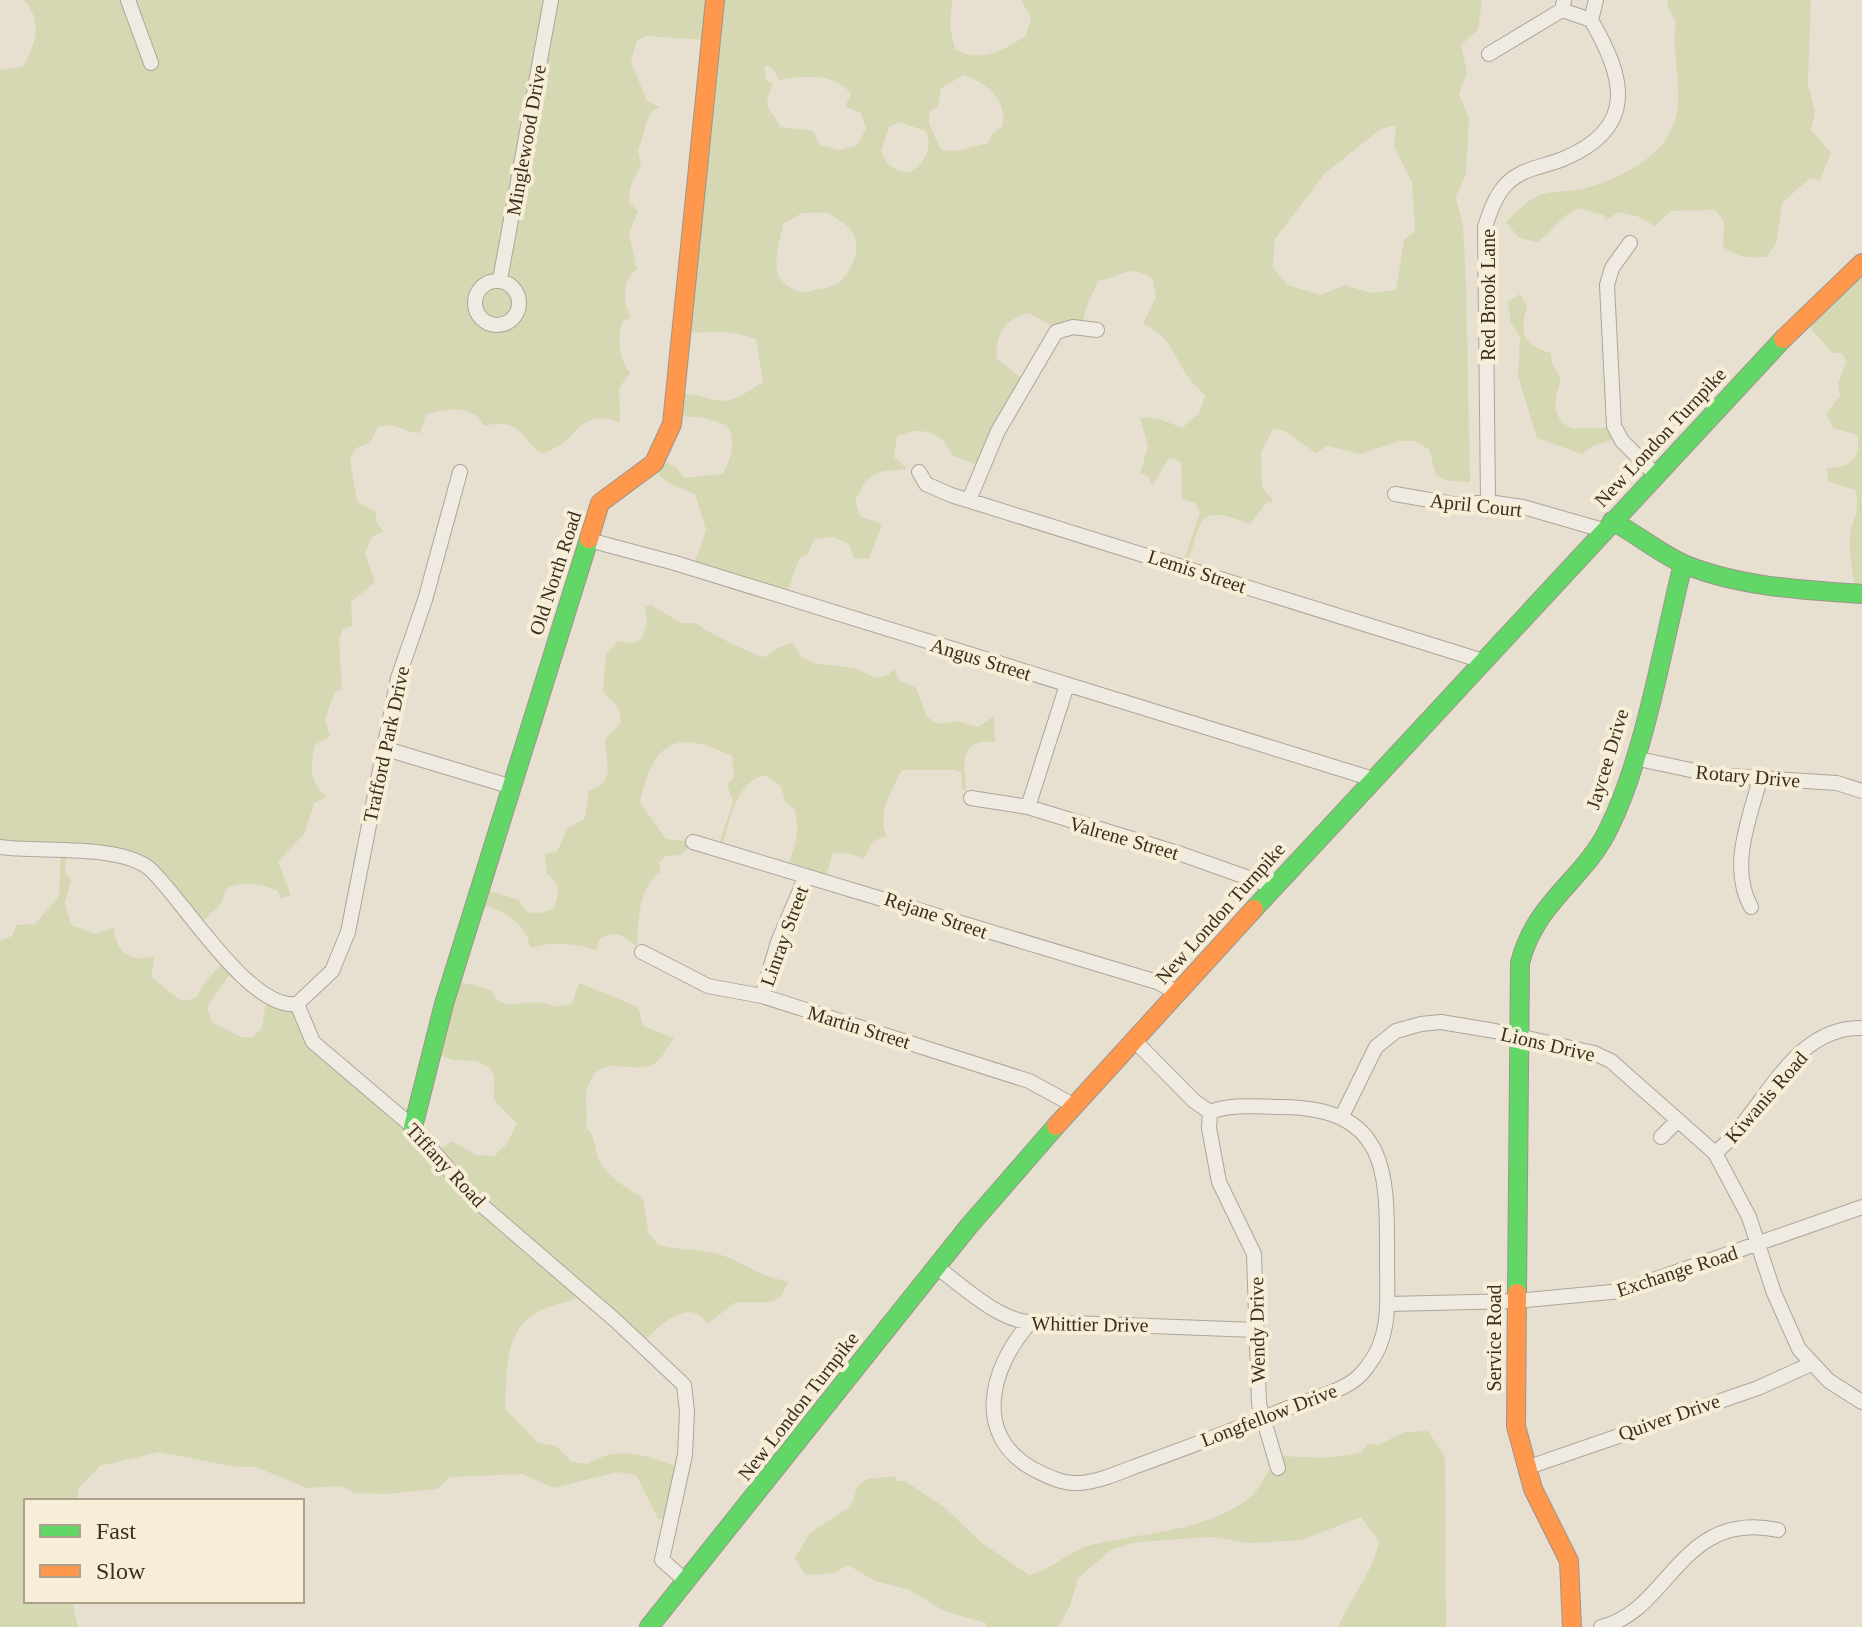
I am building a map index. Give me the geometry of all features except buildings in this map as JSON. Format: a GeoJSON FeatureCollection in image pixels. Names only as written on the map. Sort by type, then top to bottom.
{"type":"FeatureCollection","features":[{"type":"Feature","properties":{"kind":"street"},"geometry":{"type":"LineString","coordinates":[[128,0],[151,63]]}},
{"type":"Feature","properties":{"kind":"street","name":"Minglewood Drive"},"geometry":{"type":"LineString","coordinates":[[500,280],[551,0]]}},
{"type":"Feature","properties":{"kind":"street","name":"Old North Road"},"geometry":{"type":"LineString","coordinates":[[413,1127],[430,1051],[492,853],[509,786],[600,503],[649,470],[664,453],[672,424],[715,0]]}},
{"type":"Feature","properties":{"kind":"street"},"geometry":{"type":"LineString","coordinates":[[1489,54],[1563,5],[1591,20],[1596,0]]}},
{"type":"Feature","properties":{"kind":"street","name":"Red Brook Lane"},"geometry":{"type":"LineString","coordinates":[[1488,502],[1485,227],[1491,208],[1512,180],[1540,164],[1561,160],[1596,141],[1612,123],[1619,100],[1617,76],[1591,20]]}},
{"type":"Feature","properties":{"kind":"street"},"geometry":{"type":"LineString","coordinates":[[1630,243],[1612,268],[1607,285],[1613,414],[1622,441],[1655,474]]}},
{"type":"Feature","properties":{"kind":"street","name":"New London Turnpike"},"geometry":{"type":"LineString","coordinates":[[649,1627],[939,1269],[969,1226],[1075,1106],[1655,474],[1754,368],[1862,263]]}},
{"type":"Feature","properties":{"kind":"street"},"geometry":{"type":"LineString","coordinates":[[969,500],[998,431],[1056,332],[1073,327],[1097,330]]}},
{"type":"Feature","properties":{"kind":"street","name":"Trafford Park Drive"},"geometry":{"type":"LineString","coordinates":[[297,1004],[332,971],[348,932],[398,678],[425,600],[460,472]]}},
{"type":"Feature","properties":{"kind":"street","name":"Lemis Street"},"geometry":{"type":"LineString","coordinates":[[919,472],[926,484],[969,500],[1483,661]]}},
{"type":"Feature","properties":{"kind":"street","name":"April Court"},"geometry":{"type":"LineString","coordinates":[[1395,494],[1458,505],[1488,502],[1608,525]]}},
{"type":"Feature","properties":{"kind":"street"},"geometry":{"type":"LineString","coordinates":[[1608,525],[1683,564],[1771,584],[1862,594]]}},
{"type":"Feature","properties":{"kind":"street","name":"Angus Street"},"geometry":{"type":"LineString","coordinates":[[589,540],[675,563],[1373,779]]}},
{"type":"Feature","properties":{"kind":"street","name":"Jaycee Drive"},"geometry":{"type":"LineString","coordinates":[[1520,1038],[1520,963],[1527,934],[1541,909],[1600,845],[1613,820],[1621,788],[1634,758],[1683,564]]}},
{"type":"Feature","properties":{"kind":"street"},"geometry":{"type":"LineString","coordinates":[[1028,807],[1067,685]]}},
{"type":"Feature","properties":{"kind":"street"},"geometry":{"type":"LineString","coordinates":[[383,748],[509,786]]}},
{"type":"Feature","properties":{"kind":"street","name":"Rotary Drive"},"geometry":{"type":"LineString","coordinates":[[1634,758],[1684,770],[1760,779],[1837,783],[1862,791]]}},
{"type":"Feature","properties":{"kind":"street"},"geometry":{"type":"LineString","coordinates":[[1751,907],[1742,890],[1740,867],[1760,779]]}},
{"type":"Feature","properties":{"kind":"street","name":"Valrene Street"},"geometry":{"type":"LineString","coordinates":[[971,798],[1028,807],[1181,854],[1274,887]]}},
{"type":"Feature","properties":{"kind":"street","name":"Rejane Street"},"geometry":{"type":"LineString","coordinates":[[693,842],[869,892],[1022,944],[1157,982],[1178,993]]}},
{"type":"Feature","properties":{"kind":"street"},"geometry":{"type":"LineString","coordinates":[[0,847],[71,849],[111,855],[148,867],[260,991],[278,1004],[297,1004]]}},
{"type":"Feature","properties":{"kind":"street","name":"Linray Street"},"geometry":{"type":"LineString","coordinates":[[762,996],[778,942],[806,876]]}},
{"type":"Feature","properties":{"kind":"street","name":"Martin Street"},"geometry":{"type":"LineString","coordinates":[[642,952],[708,986],[762,996],[1029,1081],[1075,1106]]}},
{"type":"Feature","properties":{"kind":"street","name":"Tiffany Road"},"geometry":{"type":"LineString","coordinates":[[297,1004],[313,1042],[413,1127],[470,1195],[615,1320],[684,1385],[687,1411],[685,1455],[662,1560],[687,1582]]}},
{"type":"Feature","properties":{"kind":"street","name":"Lions Drive"},"geometry":{"type":"LineString","coordinates":[[1342,1116],[1376,1047],[1396,1031],[1441,1022],[1594,1053],[1611,1061],[1715,1153],[1743,1204],[1782,1314],[1799,1349],[1829,1381],[1862,1402]]}},
{"type":"Feature","properties":{"kind":"street","name":"Kiwanis Road"},"geometry":{"type":"LineString","coordinates":[[1715,1153],[1800,1053],[1829,1034],[1862,1028]]}},
{"type":"Feature","properties":{"kind":"street","name":"Service Road"},"geometry":{"type":"LineString","coordinates":[[1520,1038],[1516,1426],[1526,1468],[1569,1561],[1572,1627]]}},
{"type":"Feature","properties":{"kind":"street"},"geometry":{"type":"LineString","coordinates":[[1134,1040],[1194,1101],[1210,1112],[1225,1108],[1287,1107],[1342,1116]]}},
{"type":"Feature","properties":{"kind":"street","name":"Wendy Drive"},"geometry":{"type":"LineString","coordinates":[[1210,1112],[1209,1128],[1219,1182],[1254,1254],[1257,1392],[1278,1468]]}},
{"type":"Feature","properties":{"kind":"street","name":"Longfellow Drive"},"geometry":{"type":"LineString","coordinates":[[1028,1325],[1013,1342],[999,1377],[993,1422],[1007,1448],[1026,1464],[1059,1481],[1089,1482],[1263,1420],[1347,1385],[1365,1369],[1384,1339],[1388,1304],[1387,1184],[1378,1157],[1354,1124],[1342,1116]]}},
{"type":"Feature","properties":{"kind":"street"},"geometry":{"type":"LineString","coordinates":[[1661,1137],[1677,1121]]}},
{"type":"Feature","properties":{"kind":"street","name":"Exchange Road"},"geometry":{"type":"LineString","coordinates":[[1388,1304],[1516,1301],[1622,1291],[1862,1207]]}},
{"type":"Feature","properties":{"kind":"street","name":"Whittier Drive"},"geometry":{"type":"LineString","coordinates":[[939,1269],[1004,1314],[1028,1325],[1045,1322],[1256,1330]]}},
{"type":"Feature","properties":{"kind":"street","name":"Quiver Drive"},"geometry":{"type":"LineString","coordinates":[[1526,1468],[1758,1388],[1811,1364]]}},
{"type":"Feature","properties":{"kind":"street"},"geometry":{"type":"LineString","coordinates":[[1601,1627],[1627,1616],[1673,1569],[1710,1539],[1747,1526],[1778,1530]]}},
{"type":"Feature","properties":{"kind":"green space"},"geometry":{"type":"Polygon","coordinates":[[[24,0],[952,0],[950,28],[955,49],[983,55],[1026,36],[1031,18],[1021,0],[1482,0],[1478,30],[1461,45],[1467,73],[1459,94],[1469,119],[1466,174],[1456,197],[1463,226],[1466,282],[1470,482],[1448,481],[1436,475],[1429,449],[1414,441],[1399,441],[1361,454],[1327,446],[1316,453],[1285,431],[1273,429],[1261,452],[1262,488],[1274,501],[1266,503],[1250,524],[1219,515],[1204,519],[1186,566],[1183,564],[1200,512],[1195,503],[1182,499],[1181,463],[1174,458],[1168,460],[1152,486],[1149,477],[1140,473],[1148,447],[1140,417],[1162,420],[1182,428],[1199,413],[1205,396],[1186,374],[1163,338],[1143,324],[1156,297],[1153,280],[1132,271],[1098,281],[1086,308],[1081,333],[1058,329],[1027,313],[1012,320],[1003,329],[997,359],[1025,381],[979,465],[953,456],[943,441],[931,433],[915,431],[897,436],[894,457],[907,469],[874,475],[864,484],[855,501],[860,516],[882,524],[869,559],[854,558],[849,544],[834,537],[814,539],[808,554],[799,559],[786,597],[693,567],[706,530],[695,494],[668,483],[651,467],[661,460],[676,467],[684,478],[722,474],[732,443],[727,425],[704,418],[673,415],[675,393],[727,401],[763,382],[756,339],[725,332],[681,331],[709,40],[647,36],[637,40],[631,62],[647,101],[660,107],[648,119],[638,149],[641,166],[630,192],[629,202],[638,211],[629,234],[637,269],[626,285],[626,306],[631,318],[623,321],[619,341],[621,355],[630,373],[619,388],[620,423],[592,420],[580,426],[564,442],[542,454],[513,426],[484,426],[473,414],[451,409],[426,414],[420,433],[389,425],[378,427],[370,443],[356,448],[350,460],[357,502],[376,512],[376,521],[383,531],[372,537],[365,553],[375,582],[351,602],[352,626],[343,629],[339,640],[342,689],[334,693],[325,720],[330,736],[315,745],[312,773],[316,785],[326,797],[314,803],[305,833],[278,862],[291,895],[281,899],[278,891],[265,886],[232,886],[226,889],[221,904],[199,925],[147,865],[67,851],[65,874],[71,880],[65,903],[71,925],[96,934],[114,927],[118,943],[126,954],[138,958],[155,956],[151,977],[182,1001],[196,998],[204,983],[226,960],[235,967],[207,1007],[212,1022],[241,1037],[253,1037],[262,1028],[267,997],[297,1004],[313,1043],[435,1153],[452,1141],[476,1155],[494,1156],[506,1145],[517,1124],[494,1100],[494,1077],[490,1068],[476,1061],[453,1060],[431,1052],[452,980],[491,990],[504,1003],[535,1002],[560,1006],[572,1004],[579,983],[638,1007],[643,1026],[674,1038],[655,1063],[636,1068],[608,1067],[593,1077],[586,1095],[586,1128],[592,1136],[599,1159],[615,1179],[643,1198],[648,1232],[658,1245],[721,1255],[768,1276],[789,1281],[781,1296],[773,1302],[736,1302],[707,1324],[691,1312],[682,1313],[664,1323],[642,1344],[584,1294],[549,1307],[534,1314],[515,1336],[510,1349],[505,1409],[538,1443],[556,1446],[572,1462],[588,1464],[610,1454],[621,1453],[644,1456],[678,1467],[669,1520],[658,1519],[636,1475],[617,1472],[554,1488],[522,1474],[450,1477],[437,1489],[386,1494],[355,1493],[341,1486],[307,1488],[256,1467],[237,1467],[159,1452],[100,1466],[78,1489],[78,1499],[24,1499],[24,1603],[72,1603],[78,1627],[0,1627],[0,941],[12,936],[16,925],[35,924],[59,896],[61,849],[0,846],[0,70],[23,66],[36,33],[34,16],[24,0]],[[765,65],[766,79],[773,85],[767,105],[780,127],[813,131],[820,145],[840,150],[857,145],[866,129],[861,113],[845,107],[851,94],[844,87],[818,77],[779,80],[772,68],[765,65]],[[964,75],[941,88],[938,106],[930,112],[929,123],[941,150],[957,151],[988,143],[993,133],[1002,127],[1002,109],[994,94],[964,75]],[[899,122],[889,127],[881,151],[892,167],[910,172],[926,154],[928,137],[926,131],[899,122]],[[1396,125],[1381,129],[1325,173],[1275,239],[1273,268],[1288,285],[1320,295],[1345,285],[1371,293],[1396,290],[1404,240],[1415,231],[1412,182],[1394,147],[1396,125]],[[802,213],[783,224],[776,267],[784,283],[806,293],[838,284],[847,274],[856,250],[850,229],[827,213],[802,213]]]}},
{"type":"Feature","properties":{"kind":"green space"},"geometry":{"type":"Polygon","coordinates":[[[1668,0],[1811,0],[1808,84],[1815,112],[1811,130],[1831,153],[1820,180],[1810,178],[1782,203],[1777,241],[1767,257],[1738,255],[1723,246],[1724,221],[1715,210],[1671,211],[1655,226],[1637,216],[1619,212],[1606,220],[1603,215],[1578,208],[1537,242],[1519,238],[1506,222],[1530,200],[1544,193],[1582,189],[1607,181],[1645,160],[1665,141],[1676,117],[1678,104],[1676,21],[1667,6],[1668,0]]]}},
{"type":"Feature","properties":{"kind":"green space"},"geometry":{"type":"Polygon","coordinates":[[[1862,262],[1862,592],[1855,592],[1850,546],[1857,498],[1855,490],[1828,482],[1827,468],[1847,464],[1858,451],[1857,435],[1833,428],[1826,414],[1840,396],[1838,383],[1846,362],[1842,353],[1832,353],[1804,320],[1862,262]]]}},
{"type":"Feature","properties":{"kind":"green space"},"geometry":{"type":"Polygon","coordinates":[[[1520,294],[1527,307],[1523,325],[1526,338],[1551,353],[1552,364],[1561,379],[1556,401],[1560,419],[1572,428],[1614,428],[1619,438],[1592,446],[1582,454],[1537,438],[1518,376],[1520,337],[1511,323],[1508,302],[1520,294]]]}},
{"type":"Feature","properties":{"kind":"green space"},"geometry":{"type":"Polygon","coordinates":[[[651,605],[682,623],[696,623],[759,656],[765,657],[779,647],[793,643],[802,658],[817,664],[855,668],[875,678],[888,675],[894,669],[900,681],[916,688],[927,717],[937,724],[957,721],[978,727],[994,716],[995,742],[983,742],[969,749],[965,763],[966,792],[962,789],[961,773],[956,770],[902,770],[884,811],[887,836],[873,841],[864,859],[852,854],[833,853],[825,879],[787,869],[796,838],[796,816],[794,808],[786,803],[780,785],[765,775],[755,779],[740,794],[722,848],[718,847],[733,802],[727,785],[734,777],[732,756],[695,743],[681,742],[670,746],[652,766],[640,802],[666,839],[694,842],[681,855],[666,856],[659,862],[661,872],[648,886],[641,906],[637,947],[624,937],[611,935],[600,938],[596,950],[563,944],[530,948],[524,931],[511,918],[477,903],[481,888],[519,900],[529,912],[538,913],[554,908],[558,890],[547,874],[545,854],[557,851],[568,828],[585,818],[589,791],[603,784],[608,773],[605,739],[621,723],[617,707],[603,691],[606,655],[618,641],[632,643],[642,639],[647,621],[645,607],[651,605]]]}},
{"type":"Feature","properties":{"kind":"green space"},"geometry":{"type":"Polygon","coordinates":[[[1428,1431],[1445,1457],[1446,1627],[1338,1627],[1372,1563],[1379,1541],[1361,1517],[1301,1540],[1249,1543],[1213,1537],[1137,1542],[1111,1550],[1078,1578],[1070,1606],[1058,1627],[986,1627],[986,1623],[944,1611],[910,1590],[875,1581],[848,1565],[833,1573],[805,1575],[795,1558],[810,1533],[851,1506],[858,1486],[868,1479],[894,1476],[898,1481],[905,1481],[944,1507],[982,1543],[1029,1575],[1086,1547],[1194,1525],[1231,1510],[1253,1494],[1281,1456],[1352,1455],[1362,1452],[1367,1444],[1378,1445],[1405,1432],[1428,1431]]]}},
{"type":"Feature","properties":{"kind":"traffic: fast"},"geometry":{"type":"LineString","coordinates":[[1254,909],[1783,339]]}},
{"type":"Feature","properties":{"kind":"traffic: fast"},"geometry":{"type":"LineString","coordinates":[[1612,521],[1676,560],[1707,572],[1772,586],[1862,594]]}},
{"type":"Feature","properties":{"kind":"traffic: fast"},"geometry":{"type":"LineString","coordinates":[[413,1127],[444,1004],[589,539]]}},
{"type":"Feature","properties":{"kind":"traffic: fast"},"geometry":{"type":"LineString","coordinates":[[1517,1293],[1520,963],[1537,923],[1599,846],[1622,799],[1652,699],[1683,564]]}},
{"type":"Feature","properties":{"kind":"traffic: fast"},"geometry":{"type":"LineString","coordinates":[[649,1627],[969,1226],[1056,1126]]}},
{"type":"Feature","properties":{"kind":"traffic: slow"},"geometry":{"type":"LineString","coordinates":[[589,539],[600,503],[654,463],[672,424],[715,0]]}},
{"type":"Feature","properties":{"kind":"traffic: slow"},"geometry":{"type":"LineString","coordinates":[[1783,339],[1862,263]]}},
{"type":"Feature","properties":{"kind":"traffic: slow"},"geometry":{"type":"LineString","coordinates":[[1056,1126],[1254,909]]}},
{"type":"Feature","properties":{"kind":"traffic: slow"},"geometry":{"type":"LineString","coordinates":[[1517,1293],[1516,1426],[1533,1489],[1569,1561],[1572,1627]]}}]}
